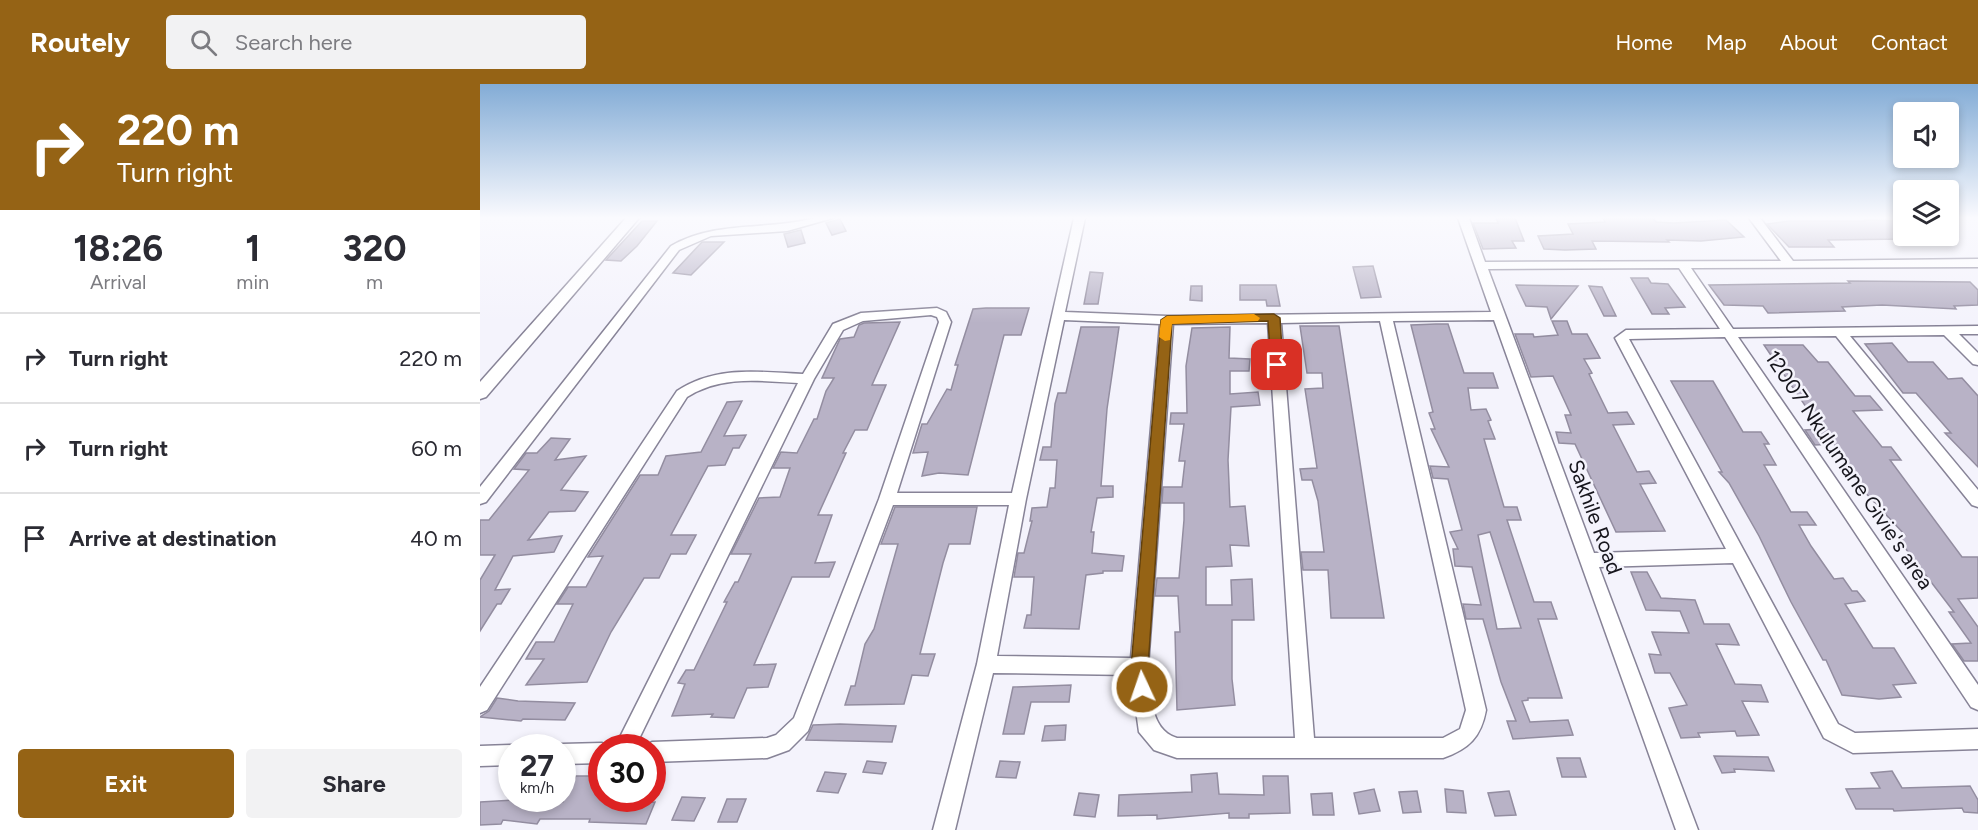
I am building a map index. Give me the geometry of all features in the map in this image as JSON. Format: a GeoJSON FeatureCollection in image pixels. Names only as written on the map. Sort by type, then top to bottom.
{"type":"FeatureCollection","features":[{"type":"Feature","properties":{"kind":"street"},"geometry":{"type":"LineString","coordinates":[[480,393],[603,253]]}},
{"type":"Feature","properties":{"kind":"street"},"geometry":{"type":"LineString","coordinates":[[480,498],[671,253]]}},
{"type":"Feature","properties":{"kind":"street"},"geometry":{"type":"LineString","coordinates":[[944,830],[986,664],[1018,499],[1073,253]]}},
{"type":"Feature","properties":{"kind":"street","name":"Sakhile Road"},"geometry":{"type":"LineString","coordinates":[[1475,253],[1687,830]]}},
{"type":"Feature","properties":{"kind":"street"},"geometry":{"type":"LineString","coordinates":[[1781,253],[1790,264]]}},
{"type":"Feature","properties":{"kind":"street"},"geometry":{"type":"LineString","coordinates":[[1479,266],[1978,263]]}},
{"type":"Feature","properties":{"kind":"street","name":"12007 Nkulumane Givie's area"},"geometry":{"type":"LineString","coordinates":[[1683,265],[1731,332],[1978,701]]}},
{"type":"Feature","properties":{"kind":"street"},"geometry":{"type":"LineString","coordinates":[[631,734],[807,379],[838,327],[861,318],[933,311],[942,315],[945,322],[887,499],[801,724],[782,743],[767,748],[666,752]]}},
{"type":"Feature","properties":{"kind":"street"},"geometry":{"type":"LineString","coordinates":[[1059,316],[1167,320],[1499,316]]}},
{"type":"Feature","properties":{"kind":"street"},"geometry":{"type":"LineString","coordinates":[[1167,320],[1139,667],[1146,725],[1161,743],[1177,748],[1443,748],[1466,739],[1473,726],[1476,710],[1386,316]]}},
{"type":"Feature","properties":{"kind":"street"},"geometry":{"type":"LineString","coordinates":[[1274,318],[1305,747]]}},
{"type":"Feature","properties":{"kind":"street"},"geometry":{"type":"LineString","coordinates":[[1948,330],[1978,362]]}},
{"type":"Feature","properties":{"kind":"street"},"geometry":{"type":"LineString","coordinates":[[1978,330],[1626,334],[1622,338],[1735,556],[1831,731],[1853,743],[1978,739]]}},
{"type":"Feature","properties":{"kind":"street"},"geometry":{"type":"LineString","coordinates":[[1841,333],[1978,501]]}},
{"type":"Feature","properties":{"kind":"street"},"geometry":{"type":"LineString","coordinates":[[480,704],[682,394],[691,387],[716,376],[807,379]]}},
{"type":"Feature","properties":{"kind":"street"},"geometry":{"type":"LineString","coordinates":[[887,499],[1018,499]]}},
{"type":"Feature","properties":{"kind":"street"},"geometry":{"type":"LineString","coordinates":[[1588,560],[1735,556]]}},
{"type":"Feature","properties":{"kind":"street"},"geometry":{"type":"LineString","coordinates":[[986,664],[1139,667]]}},
{"type":"Feature","properties":{"kind":"street"},"geometry":{"type":"LineString","coordinates":[[480,756],[498,755]]}},
{"type":"Feature","properties":{"kind":"building"},"geometry":{"type":"Polygon","coordinates":[[[613,253],[630,253],[621,261],[606,260],[613,253]]]}},
{"type":"Feature","properties":{"kind":"building"},"geometry":{"type":"Polygon","coordinates":[[[692,253],[713,253],[691,275],[673,273],[692,253]]]}},
{"type":"Feature","properties":{"kind":"building"},"geometry":{"type":"Polygon","coordinates":[[[1373,266],[1381,297],[1361,298],[1353,267],[1373,266]]]}},
{"type":"Feature","properties":{"kind":"building"},"geometry":{"type":"Polygon","coordinates":[[[1090,272],[1103,273],[1098,304],[1084,304],[1090,272]]]}},
{"type":"Feature","properties":{"kind":"building"},"geometry":{"type":"Polygon","coordinates":[[[1631,278],[1648,278],[1651,283],[1668,284],[1685,307],[1665,308],[1669,314],[1652,314],[1631,278]]]}},
{"type":"Feature","properties":{"kind":"building"},"geometry":{"type":"Polygon","coordinates":[[[1848,281],[1970,282],[1978,290],[1978,305],[1954,306],[1956,309],[1882,305],[1842,307],[1845,311],[1768,313],[1763,306],[1724,305],[1709,285],[1850,283],[1848,281]]]}},
{"type":"Feature","properties":{"kind":"building"},"geometry":{"type":"Polygon","coordinates":[[[1240,285],[1276,285],[1280,306],[1267,306],[1266,300],[1240,300],[1240,285]]]}},
{"type":"Feature","properties":{"kind":"building"},"geometry":{"type":"Polygon","coordinates":[[[1516,285],[1578,286],[1551,319],[1547,307],[1526,306],[1516,285]]]}},
{"type":"Feature","properties":{"kind":"building"},"geometry":{"type":"Polygon","coordinates":[[[1191,286],[1202,286],[1202,301],[1190,300],[1191,286]]]}},
{"type":"Feature","properties":{"kind":"building"},"geometry":{"type":"Polygon","coordinates":[[[1589,286],[1602,287],[1616,316],[1604,316],[1589,286]]]}},
{"type":"Feature","properties":{"kind":"building"},"geometry":{"type":"Polygon","coordinates":[[[1029,308],[1021,335],[1004,335],[968,475],[939,473],[922,476],[928,452],[913,453],[922,424],[927,424],[947,389],[951,390],[958,365],[955,365],[973,309],[1029,308]]]}},
{"type":"Feature","properties":{"kind":"building"},"geometry":{"type":"Polygon","coordinates":[[[1552,321],[1567,321],[1572,334],[1587,334],[1600,358],[1584,359],[1608,413],[1627,412],[1634,424],[1613,425],[1637,472],[1649,471],[1656,483],[1640,484],[1665,531],[1616,532],[1575,444],[1559,443],[1556,432],[1571,433],[1565,415],[1571,415],[1553,376],[1531,377],[1515,334],[1533,334],[1534,337],[1558,335],[1552,321]]]}},
{"type":"Feature","properties":{"kind":"building"},"geometry":{"type":"Polygon","coordinates":[[[900,322],[872,385],[886,385],[867,430],[855,430],[843,453],[846,453],[818,515],[832,515],[815,563],[835,562],[829,577],[792,577],[754,665],[776,664],[768,687],[747,688],[734,718],[711,717],[713,714],[672,716],[685,684],[678,683],[686,670],[694,670],[727,602],[724,602],[735,582],[738,582],[751,554],[731,554],[759,498],[780,497],[790,468],[773,468],[781,452],[797,453],[814,419],[817,419],[826,391],[834,378],[822,378],[840,339],[854,337],[859,325],[864,323],[900,322]]]}},
{"type":"Feature","properties":{"kind":"building"},"geometry":{"type":"Polygon","coordinates":[[[1448,324],[1464,373],[1493,373],[1498,388],[1468,388],[1471,410],[1486,409],[1491,420],[1488,421],[1495,439],[1484,439],[1504,507],[1517,507],[1521,520],[1507,520],[1534,602],[1551,602],[1557,619],[1538,619],[1562,698],[1528,698],[1522,701],[1530,722],[1568,720],[1573,735],[1513,739],[1507,721],[1516,721],[1501,682],[1483,619],[1466,619],[1463,604],[1481,605],[1472,567],[1455,566],[1453,549],[1458,549],[1450,532],[1462,530],[1448,479],[1433,478],[1430,466],[1449,467],[1431,429],[1435,429],[1429,413],[1433,412],[1411,325],[1448,324]],[[1490,532],[1478,535],[1497,629],[1521,628],[1490,532]]]}},
{"type":"Feature","properties":{"kind":"building"},"geometry":{"type":"Polygon","coordinates":[[[1300,326],[1339,326],[1384,618],[1331,618],[1328,570],[1303,570],[1301,552],[1324,552],[1318,501],[1312,480],[1302,480],[1300,469],[1317,468],[1305,389],[1323,388],[1322,373],[1307,373],[1300,326]]]}},
{"type":"Feature","properties":{"kind":"building"},"geometry":{"type":"Polygon","coordinates":[[[1081,327],[1119,327],[1107,409],[1101,486],[1113,486],[1113,497],[1097,498],[1091,532],[1094,532],[1092,553],[1124,556],[1122,571],[1103,571],[1103,573],[1086,575],[1079,629],[1024,628],[1027,615],[1031,615],[1034,577],[1014,577],[1018,553],[1024,553],[1032,521],[1030,521],[1032,508],[1047,507],[1050,488],[1055,488],[1057,460],[1040,460],[1043,447],[1051,447],[1055,404],[1058,393],[1066,393],[1081,327]]]}},
{"type":"Feature","properties":{"kind":"building"},"geometry":{"type":"Polygon","coordinates":[[[1230,327],[1229,358],[1250,359],[1249,371],[1230,371],[1230,394],[1258,392],[1260,405],[1231,407],[1228,460],[1230,507],[1245,506],[1249,546],[1230,545],[1232,566],[1206,567],[1206,605],[1232,605],[1231,580],[1252,579],[1254,620],[1232,620],[1232,679],[1235,705],[1177,710],[1175,632],[1180,632],[1178,596],[1155,596],[1157,578],[1179,578],[1184,503],[1162,503],[1163,487],[1182,487],[1185,461],[1179,461],[1184,424],[1170,424],[1171,413],[1187,413],[1186,366],[1192,328],[1230,327]]]}},
{"type":"Feature","properties":{"kind":"building"},"geometry":{"type":"Polygon","coordinates":[[[1892,343],[1908,362],[1933,362],[1948,379],[1962,378],[1978,396],[1978,467],[1945,433],[1951,433],[1916,393],[1903,393],[1865,344],[1892,343]]]}},
{"type":"Feature","properties":{"kind":"building"},"geometry":{"type":"Polygon","coordinates":[[[1764,345],[1803,345],[1818,362],[1828,362],[1855,396],[1870,396],[1882,410],[1853,411],[1882,447],[1891,447],[1901,460],[1890,460],[1962,557],[1978,557],[1978,598],[1958,599],[1978,627],[1978,661],[1964,661],[1952,644],[1971,643],[1949,612],[1954,612],[1896,536],[1905,535],[1861,488],[1834,444],[1815,445],[1805,430],[1821,429],[1764,345]]]}},
{"type":"Feature","properties":{"kind":"building"},"geometry":{"type":"Polygon","coordinates":[[[1671,381],[1713,381],[1743,432],[1761,432],[1769,444],[1764,444],[1776,465],[1764,465],[1791,512],[1807,512],[1816,525],[1799,525],[1811,546],[1834,579],[1843,578],[1852,591],[1857,591],[1865,601],[1845,604],[1873,648],[1894,648],[1916,683],[1893,685],[1901,697],[1879,699],[1842,695],[1826,660],[1823,660],[1791,602],[1759,536],[1729,483],[1719,472],[1722,472],[1671,381]]]}},
{"type":"Feature","properties":{"kind":"building"},"geometry":{"type":"Polygon","coordinates":[[[742,401],[724,436],[746,435],[739,448],[733,448],[725,465],[708,466],[671,535],[696,535],[686,554],[671,554],[659,578],[644,578],[611,632],[587,682],[526,685],[544,659],[526,659],[536,642],[554,642],[573,604],[557,604],[568,587],[586,587],[603,556],[588,557],[640,475],[658,475],[666,456],[701,452],[727,402],[742,401]]]}},
{"type":"Feature","properties":{"kind":"building"},"geometry":{"type":"Polygon","coordinates":[[[551,438],[570,439],[555,460],[586,456],[561,490],[588,492],[575,511],[549,512],[528,540],[562,536],[554,552],[513,556],[495,590],[510,589],[501,604],[497,604],[480,631],[480,580],[495,555],[480,555],[480,520],[489,520],[529,470],[514,469],[526,453],[537,453],[551,438]]]}},
{"type":"Feature","properties":{"kind":"building"},"geometry":{"type":"Polygon","coordinates":[[[895,507],[977,507],[970,544],[949,544],[943,563],[920,654],[935,654],[928,676],[912,675],[904,704],[845,705],[851,686],[855,686],[865,644],[874,629],[898,544],[881,544],[895,507]]]}},
{"type":"Feature","properties":{"kind":"building"},"geometry":{"type":"Polygon","coordinates":[[[1631,572],[1647,572],[1661,598],[1695,600],[1704,624],[1729,624],[1739,645],[1716,644],[1735,684],[1761,685],[1768,702],[1742,701],[1759,735],[1737,736],[1735,731],[1698,733],[1700,737],[1681,738],[1669,708],[1687,705],[1670,673],[1655,673],[1649,654],[1661,655],[1652,632],[1689,633],[1680,611],[1646,610],[1631,572]]]}},
{"type":"Feature","properties":{"kind":"building"},"geometry":{"type":"Polygon","coordinates":[[[1071,685],[1069,702],[1031,702],[1024,734],[1003,734],[1013,687],[1071,685]]]}},
{"type":"Feature","properties":{"kind":"building"},"geometry":{"type":"Polygon","coordinates":[[[497,698],[575,703],[565,720],[523,719],[521,721],[480,717],[489,711],[497,698]]]}},
{"type":"Feature","properties":{"kind":"building"},"geometry":{"type":"Polygon","coordinates":[[[813,725],[896,726],[892,742],[806,740],[813,725]]]}},
{"type":"Feature","properties":{"kind":"building"},"geometry":{"type":"Polygon","coordinates":[[[1066,725],[1065,740],[1042,741],[1045,726],[1066,725]]]}},
{"type":"Feature","properties":{"kind":"building"},"geometry":{"type":"Polygon","coordinates":[[[1714,756],[1768,757],[1774,771],[1734,769],[1735,772],[1722,773],[1714,756]]]}},
{"type":"Feature","properties":{"kind":"building"},"geometry":{"type":"Polygon","coordinates":[[[1557,758],[1580,758],[1586,777],[1562,777],[1557,758]]]}},
{"type":"Feature","properties":{"kind":"building"},"geometry":{"type":"Polygon","coordinates":[[[867,761],[886,763],[882,774],[863,772],[867,761]]]}},
{"type":"Feature","properties":{"kind":"building"},"geometry":{"type":"Polygon","coordinates":[[[1000,761],[1020,762],[1016,778],[996,777],[1000,761]]]}},
{"type":"Feature","properties":{"kind":"building"},"geometry":{"type":"Polygon","coordinates":[[[1892,771],[1902,788],[1970,786],[1978,800],[1978,813],[1964,812],[1962,808],[1894,811],[1893,809],[1856,809],[1846,789],[1880,788],[1871,773],[1892,771]]]}},
{"type":"Feature","properties":{"kind":"building"},"geometry":{"type":"Polygon","coordinates":[[[825,772],[846,774],[838,793],[817,791],[825,772]]]}},
{"type":"Feature","properties":{"kind":"building"},"geometry":{"type":"Polygon","coordinates":[[[1217,773],[1219,794],[1264,795],[1263,776],[1288,776],[1290,813],[1249,814],[1249,818],[1229,818],[1229,813],[1157,819],[1157,815],[1118,816],[1119,795],[1192,792],[1191,775],[1217,773]]]}},
{"type":"Feature","properties":{"kind":"building"},"geometry":{"type":"Polygon","coordinates":[[[576,776],[588,776],[588,812],[651,812],[646,824],[589,822],[590,819],[540,819],[537,824],[503,820],[501,824],[480,825],[480,802],[498,801],[498,812],[576,812],[576,776]]]}},
{"type":"Feature","properties":{"kind":"building"},"geometry":{"type":"Polygon","coordinates":[[[1374,789],[1380,811],[1359,814],[1354,793],[1374,789]]]}},
{"type":"Feature","properties":{"kind":"building"},"geometry":{"type":"Polygon","coordinates":[[[1445,789],[1463,791],[1466,813],[1447,812],[1445,789]]]}},
{"type":"Feature","properties":{"kind":"building"},"geometry":{"type":"Polygon","coordinates":[[[1417,791],[1421,812],[1403,813],[1399,792],[1417,791]]]}},
{"type":"Feature","properties":{"kind":"building"},"geometry":{"type":"Polygon","coordinates":[[[1509,791],[1516,815],[1495,816],[1488,793],[1509,791]]]}},
{"type":"Feature","properties":{"kind":"building"},"geometry":{"type":"Polygon","coordinates":[[[1079,793],[1099,795],[1095,817],[1074,815],[1079,793]]]}},
{"type":"Feature","properties":{"kind":"building"},"geometry":{"type":"Polygon","coordinates":[[[1332,793],[1334,815],[1313,815],[1311,794],[1332,793]]]}},
{"type":"Feature","properties":{"kind":"building"},"geometry":{"type":"Polygon","coordinates":[[[682,797],[705,798],[694,821],[672,820],[682,797]]]}},
{"type":"Feature","properties":{"kind":"building"},"geometry":{"type":"Polygon","coordinates":[[[727,799],[746,799],[737,822],[718,822],[727,799]]]}},
{"type":"Feature","properties":{"kind":"slow traffic"},"geometry":{"type":"LineString","coordinates":[[1165,337],[1167,320],[1254,318]]}},
{"type":"Feature","properties":{"kind":"route"},"geometry":{"type":"LineString","coordinates":[[1142,687],[1139,667],[1167,320],[1274,318],[1277,365]]}}]}
